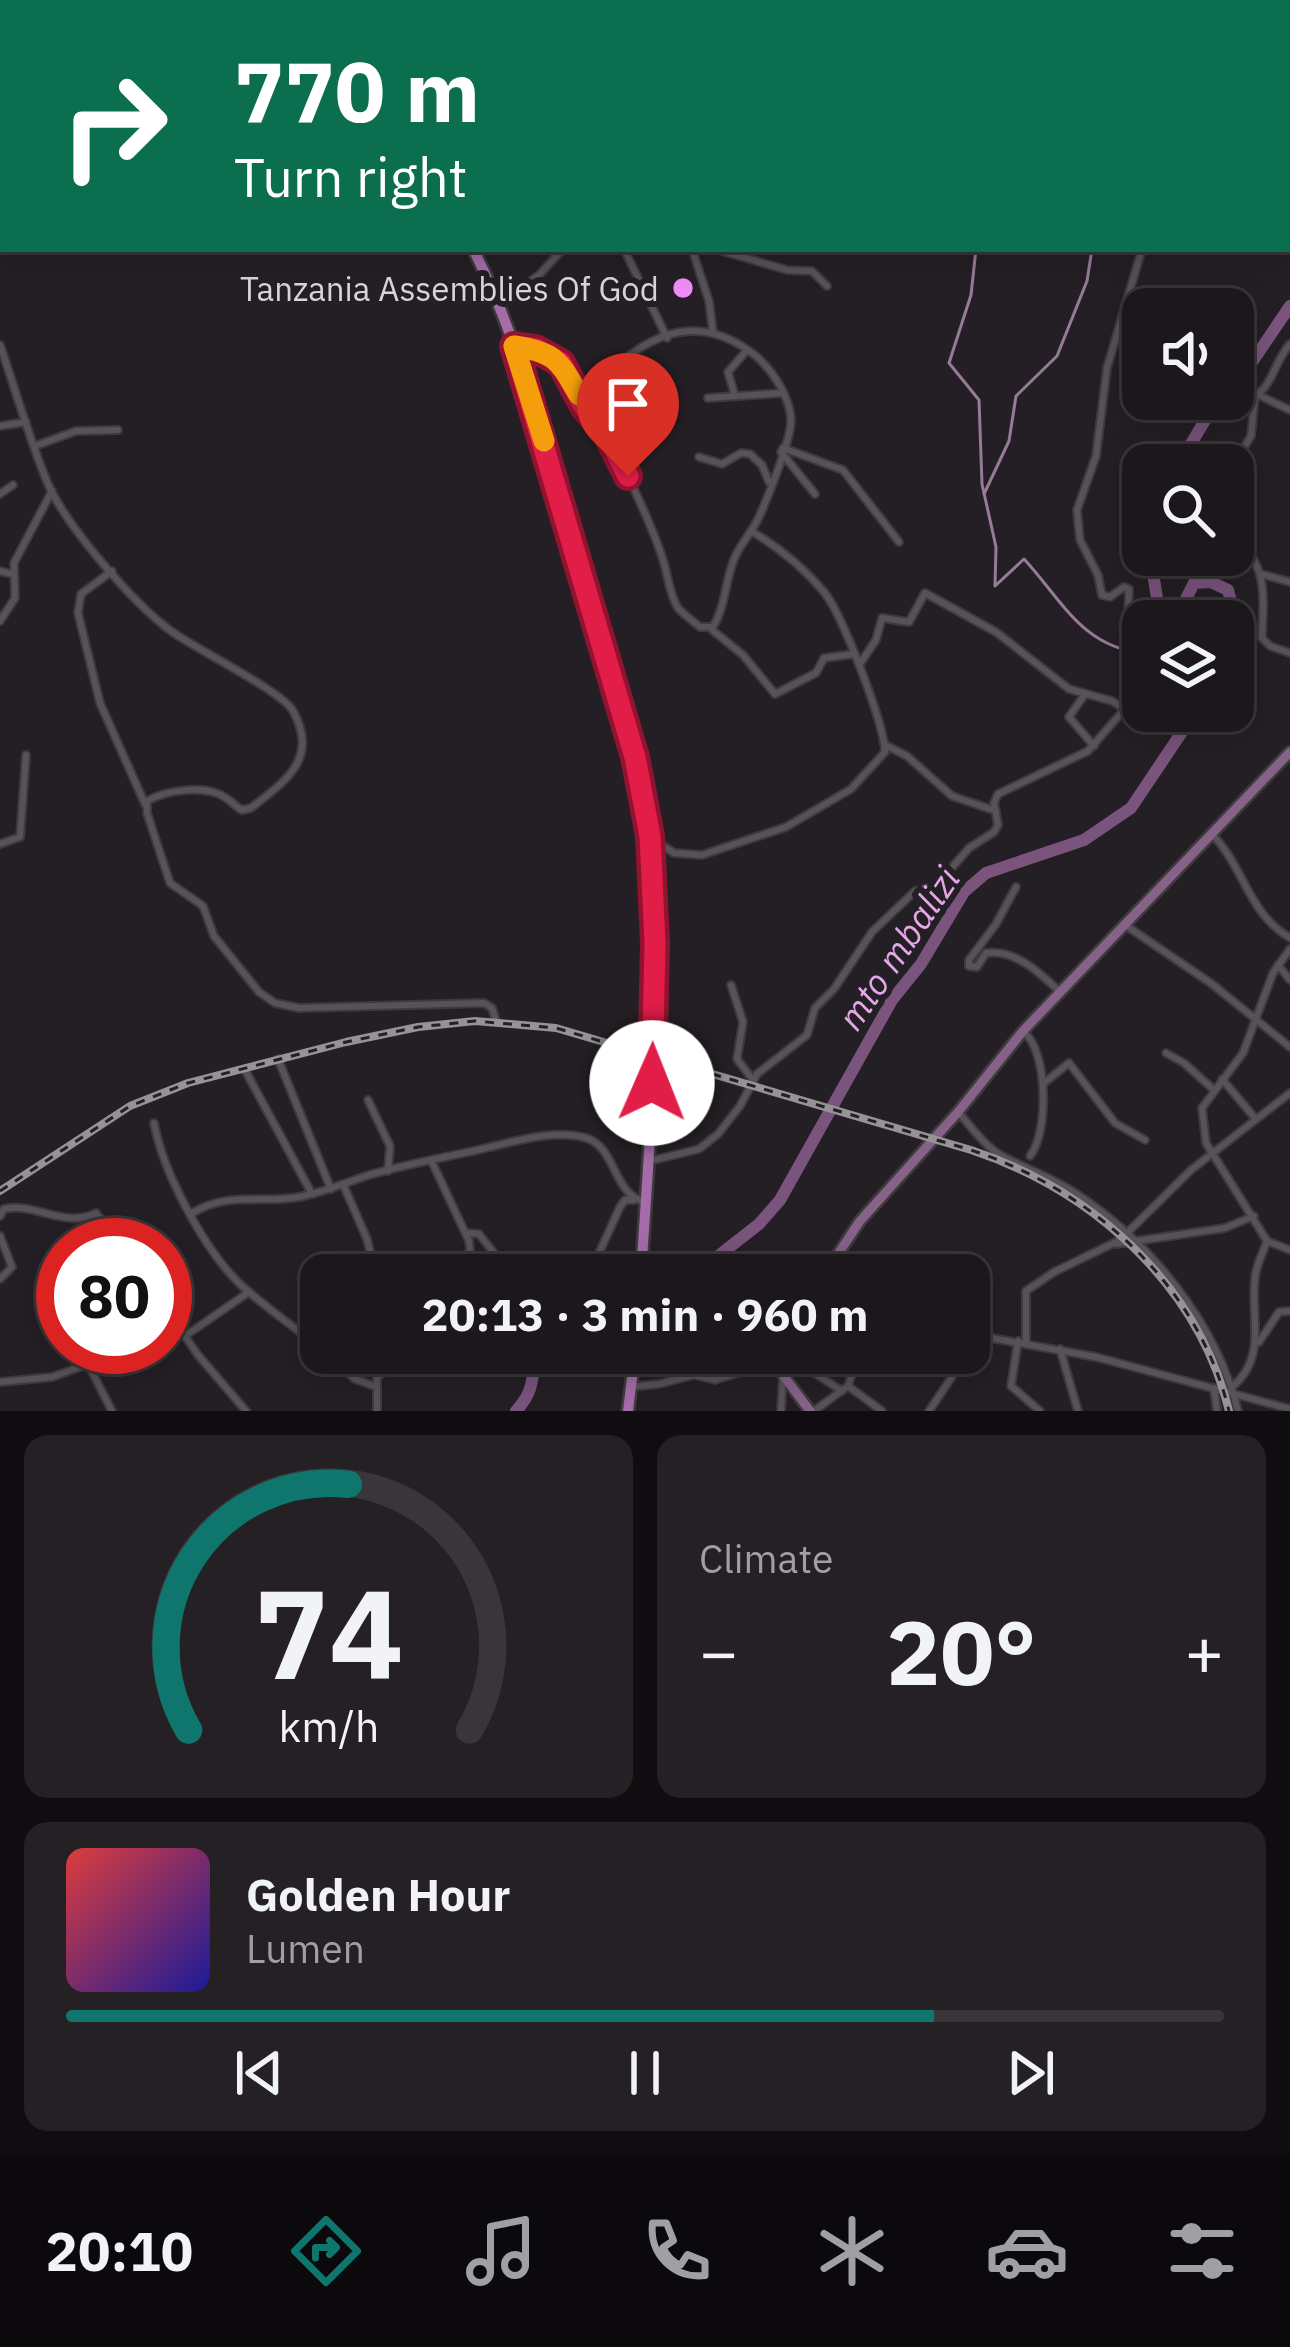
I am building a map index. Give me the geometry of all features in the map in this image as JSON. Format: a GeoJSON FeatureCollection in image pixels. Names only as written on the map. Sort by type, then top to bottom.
{"type":"FeatureCollection","features":[{"type":"Feature","properties":{"kind":"highway"},"geometry":{"type":"LineString","coordinates":[[474,252],[514,346],[626,722],[650,836],[655,943],[641,1254]]}},
{"type":"Feature","properties":{"kind":"highway"},"geometry":{"type":"LineString","coordinates":[[628,1411],[633,1374]]}},
{"type":"Feature","properties":{"kind":"main road"},"geometry":{"type":"LineString","coordinates":[[838,1254],[860,1221],[1023,1031],[1290,752]]}},
{"type":"Feature","properties":{"kind":"main road"},"geometry":{"type":"LineString","coordinates":[[791,1374],[812,1411]]}},
{"type":"Feature","properties":{"kind":"street"},"geometry":{"type":"LineString","coordinates":[[499,303],[560,252]]}},
{"type":"Feature","properties":{"kind":"street"},"geometry":{"type":"LineString","coordinates":[[625,252],[667,338]]}},
{"type":"Feature","properties":{"kind":"street"},"geometry":{"type":"LineString","coordinates":[[693,252],[709,301],[713,332]]}},
{"type":"Feature","properties":{"kind":"street"},"geometry":{"type":"LineString","coordinates":[[725,252],[787,270],[810,270],[826,286]]}},
{"type":"Feature","properties":{"kind":"street"},"geometry":{"type":"LineString","coordinates":[[1129,600],[1124,587],[1110,597],[1102,595],[1099,575],[1080,540],[1077,518],[1085,478],[1096,456],[1107,368],[1141,252]]}},
{"type":"Feature","properties":{"kind":"street"},"geometry":{"type":"LineString","coordinates":[[580,398],[625,355],[695,331],[713,332],[747,350],[766,366],[783,393],[791,424],[751,531],[737,551],[716,624],[710,628]]}},
{"type":"Feature","properties":{"kind":"street"},"geometry":{"type":"LineString","coordinates":[[1256,394],[1265,390],[1290,344]]}},
{"type":"Feature","properties":{"kind":"street"},"geometry":{"type":"LineString","coordinates":[[0,345],[52,491],[112,571],[166,627],[291,706],[301,754],[295,771],[248,809],[205,791],[154,797],[146,807]]}},
{"type":"Feature","properties":{"kind":"street"},"geometry":{"type":"LineString","coordinates":[[514,346],[536,349],[556,359],[606,432],[657,542],[677,607],[734,646],[775,694],[816,673],[824,658],[854,654]]}},
{"type":"Feature","properties":{"kind":"street"},"geometry":{"type":"LineString","coordinates":[[735,396],[728,372],[747,350]]}},
{"type":"Feature","properties":{"kind":"street"},"geometry":{"type":"LineString","coordinates":[[708,398],[783,393]]}},
{"type":"Feature","properties":{"kind":"street"},"geometry":{"type":"LineString","coordinates":[[1256,394],[1290,410]]}},
{"type":"Feature","properties":{"kind":"street"},"geometry":{"type":"LineString","coordinates":[[1246,444],[1256,394]]}},
{"type":"Feature","properties":{"kind":"street"},"geometry":{"type":"LineString","coordinates":[[0,426],[26,422]]}},
{"type":"Feature","properties":{"kind":"street"},"geometry":{"type":"LineString","coordinates":[[34,446],[76,431],[118,430]]}},
{"type":"Feature","properties":{"kind":"street"},"geometry":{"type":"LineString","coordinates":[[782,450],[815,494]]}},
{"type":"Feature","properties":{"kind":"street"},"geometry":{"type":"LineString","coordinates":[[782,450],[843,470],[899,542]]}},
{"type":"Feature","properties":{"kind":"street"},"geometry":{"type":"LineString","coordinates":[[699,457],[722,464],[741,453],[750,454],[762,465],[770,485]]}},
{"type":"Feature","properties":{"kind":"street"},"geometry":{"type":"LineString","coordinates":[[0,494],[13,485]]}},
{"type":"Feature","properties":{"kind":"street"},"geometry":{"type":"LineString","coordinates":[[0,621],[15,598],[12,574],[52,491]]}},
{"type":"Feature","properties":{"kind":"street"},"geometry":{"type":"LineString","coordinates":[[650,836],[674,853],[701,855],[786,827],[851,789],[879,760],[885,745],[837,611],[786,556],[751,531]]}},
{"type":"Feature","properties":{"kind":"street"},"geometry":{"type":"LineString","coordinates":[[1254,560],[1265,599],[1262,638],[1290,653]]}},
{"type":"Feature","properties":{"kind":"street"},"geometry":{"type":"LineString","coordinates":[[0,571],[12,574]]}},
{"type":"Feature","properties":{"kind":"street"},"geometry":{"type":"LineString","coordinates":[[112,571],[81,594],[78,613],[103,714],[146,807],[169,881],[203,906],[214,936],[270,1000],[299,1008],[484,1003],[492,1008],[496,1021]]}},
{"type":"Feature","properties":{"kind":"street"},"geometry":{"type":"LineString","coordinates":[[1261,574],[1290,582]]}},
{"type":"Feature","properties":{"kind":"street"},"geometry":{"type":"LineString","coordinates":[[859,665],[882,618],[912,620],[925,593],[996,632],[1060,683],[1122,707]]}},
{"type":"Feature","properties":{"kind":"street"},"geometry":{"type":"LineString","coordinates":[[1084,694],[1069,717],[1094,746]]}},
{"type":"Feature","properties":{"kind":"street"},"geometry":{"type":"LineString","coordinates":[[648,1161],[706,1143],[740,1106],[753,1080],[807,1035],[815,1008],[831,993],[872,932],[916,891],[936,886],[969,848],[994,832],[998,794],[1031,782],[1094,746],[1122,709]]}},
{"type":"Feature","properties":{"kind":"street"},"geometry":{"type":"LineString","coordinates":[[885,745],[907,756],[952,796],[996,812]]}},
{"type":"Feature","properties":{"kind":"street"},"geometry":{"type":"LineString","coordinates":[[0,844],[20,837],[26,755]]}},
{"type":"Feature","properties":{"kind":"street"},"geometry":{"type":"LineString","coordinates":[[1212,834],[1265,921],[1290,938]]}},
{"type":"Feature","properties":{"kind":"street"},"geometry":{"type":"LineString","coordinates":[[1016,886],[968,963],[974,968],[986,953],[1004,953],[1060,992]]}},
{"type":"Feature","properties":{"kind":"street"},"geometry":{"type":"LineString","coordinates":[[1125,925],[1290,1047]]}},
{"type":"Feature","properties":{"kind":"street"},"geometry":{"type":"LineString","coordinates":[[1290,949],[1254,1017],[1243,1053],[1213,1089],[1201,1116],[1212,1154],[1267,1241],[1290,1250]]}},
{"type":"Feature","properties":{"kind":"street"},"geometry":{"type":"LineString","coordinates":[[1278,965],[1290,980]]}},
{"type":"Feature","properties":{"kind":"street"},"geometry":{"type":"LineString","coordinates":[[731,985],[743,1022],[737,1059],[753,1080]]}},
{"type":"Feature","properties":{"kind":"street"},"geometry":{"type":"LineString","coordinates":[[1023,1031],[1032,1040],[1044,1083],[1042,1132],[1030,1156]]}},
{"type":"Feature","properties":{"kind":"street"},"geometry":{"type":"LineString","coordinates":[[1166,1053],[1213,1089]]}},
{"type":"Feature","properties":{"kind":"street"},"geometry":{"type":"LineString","coordinates":[[278,1059],[331,1190]]}},
{"type":"Feature","properties":{"kind":"street"},"geometry":{"type":"LineString","coordinates":[[1044,1083],[1069,1063],[1115,1123],[1145,1140]]}},
{"type":"Feature","properties":{"kind":"street"},"geometry":{"type":"LineString","coordinates":[[245,1070],[312,1195]]}},
{"type":"Feature","properties":{"kind":"street"},"geometry":{"type":"LineString","coordinates":[[1222,1079],[1254,1118]]}},
{"type":"Feature","properties":{"kind":"street"},"geometry":{"type":"LineString","coordinates":[[1040,1411],[1011,1386],[1022,1341],[1026,1292],[1054,1272],[1113,1244],[1158,1199],[1290,1093]]}},
{"type":"Feature","properties":{"kind":"street"},"geometry":{"type":"LineString","coordinates":[[368,1100],[391,1149],[388,1171]]}},
{"type":"Feature","properties":{"kind":"street"},"geometry":{"type":"LineString","coordinates":[[958,1112],[989,1147],[1071,1191],[1138,1243],[1176,1287],[1233,1390],[1238,1411]]}},
{"type":"Feature","properties":{"kind":"street"},"geometry":{"type":"LineString","coordinates":[[154,1123],[159,1149],[216,1257],[249,1292],[300,1333]]}},
{"type":"Feature","properties":{"kind":"street"},"geometry":{"type":"LineString","coordinates":[[192,1213],[243,1197],[278,1201],[312,1195],[388,1171],[520,1140],[582,1136],[602,1148],[640,1201]]}},
{"type":"Feature","properties":{"kind":"street"},"geometry":{"type":"LineString","coordinates":[[431,1160],[466,1233],[468,1254]]}},
{"type":"Feature","properties":{"kind":"street"},"geometry":{"type":"LineString","coordinates":[[344,1184],[371,1254]]}},
{"type":"Feature","properties":{"kind":"street"},"geometry":{"type":"LineString","coordinates":[[599,1254],[625,1200],[640,1201]]}},
{"type":"Feature","properties":{"kind":"street"},"geometry":{"type":"LineString","coordinates":[[0,1216],[4,1209],[16,1207],[68,1218]]}},
{"type":"Feature","properties":{"kind":"street"},"geometry":{"type":"LineString","coordinates":[[1113,1244],[1232,1227],[1254,1216]]}},
{"type":"Feature","properties":{"kind":"street"},"geometry":{"type":"LineString","coordinates":[[466,1233],[479,1234],[495,1254]]}},
{"type":"Feature","properties":{"kind":"street"},"geometry":{"type":"LineString","coordinates":[[0,1236],[12,1267],[0,1279]]}},
{"type":"Feature","properties":{"kind":"street"},"geometry":{"type":"LineString","coordinates":[[1256,1345],[1254,1281],[1267,1241]]}},
{"type":"Feature","properties":{"kind":"street"},"geometry":{"type":"LineString","coordinates":[[192,1331],[249,1292]]}},
{"type":"Feature","properties":{"kind":"street"},"geometry":{"type":"LineString","coordinates":[[1233,1390],[1275,1316],[1290,1311]]}},
{"type":"Feature","properties":{"kind":"street"},"geometry":{"type":"LineString","coordinates":[[990,1337],[1233,1390],[1290,1408]]}},
{"type":"Feature","properties":{"kind":"street"},"geometry":{"type":"LineString","coordinates":[[192,1345],[246,1411]]}},
{"type":"Feature","properties":{"kind":"street"},"geometry":{"type":"LineString","coordinates":[[1060,1349],[1078,1411]]}},
{"type":"Feature","properties":{"kind":"street"},"geometry":{"type":"LineString","coordinates":[[0,1382],[52,1377],[88,1364],[112,1411]]}},
{"type":"Feature","properties":{"kind":"street"},"geometry":{"type":"LineString","coordinates":[[349,1374],[374,1386]]}},
{"type":"Feature","properties":{"kind":"street"},"geometry":{"type":"LineString","coordinates":[[377,1411],[374,1386],[380,1374]]}},
{"type":"Feature","properties":{"kind":"street"},"geometry":{"type":"LineString","coordinates":[[631,1387],[694,1375],[715,1380],[734,1374]]}},
{"type":"Feature","properties":{"kind":"street"},"geometry":{"type":"LineString","coordinates":[[781,1411],[783,1374]]}},
{"type":"Feature","properties":{"kind":"street"},"geometry":{"type":"LineString","coordinates":[[820,1374],[882,1411]]}},
{"type":"Feature","properties":{"kind":"street"},"geometry":{"type":"LineString","coordinates":[[812,1411],[844,1389],[851,1374]]}},
{"type":"Feature","properties":{"kind":"street"},"geometry":{"type":"LineString","coordinates":[[929,1411],[954,1374]]}},
{"type":"Feature","properties":{"kind":"street"},"geometry":{"type":"LineString","coordinates":[[1214,1388],[1217,1411]]}},
{"type":"Feature","properties":{"kind":"waterway"},"geometry":{"type":"LineString","coordinates":[[976,252],[971,295],[949,363],[979,400],[982,484],[996,547],[995,586],[1024,559],[1075,619],[1104,642],[1122,649]]}},
{"type":"Feature","properties":{"kind":"waterway"},"geometry":{"type":"LineString","coordinates":[[984,494],[1009,441],[1016,396],[1057,356],[1087,281],[1092,252]]}},
{"type":"Feature","properties":{"kind":"waterway","name":"mto mbalizi"},"geometry":{"type":"LineString","coordinates":[[1254,359],[1290,306]]}},
{"type":"Feature","properties":{"kind":"waterway","name":"mto mbalizi"},"geometry":{"type":"LineString","coordinates":[[1191,444],[1205,420]]}},
{"type":"Feature","properties":{"kind":"waterway","name":"mto mbalizi"},"geometry":{"type":"LineString","coordinates":[[1153,576],[1157,600]]}},
{"type":"Feature","properties":{"kind":"waterway","name":"mto mbalizi"},"geometry":{"type":"LineString","coordinates":[[1186,600],[1194,583],[1211,582],[1228,590],[1231,600]]}},
{"type":"Feature","properties":{"kind":"waterway","name":"mto mbalizi"},"geometry":{"type":"LineString","coordinates":[[721,1254],[780,1200],[892,1000],[921,964],[964,892],[986,873],[1084,840],[1131,808],[1182,732]]}},
{"type":"Feature","properties":{"kind":"waterway","name":"mto mbalizi"},"geometry":{"type":"LineString","coordinates":[[516,1411],[528,1395],[533,1374]]}},
{"type":"Feature","properties":{"kind":"railway"},"geometry":{"type":"LineString","coordinates":[[0,1191],[130,1106],[188,1083],[418,1027],[475,1021],[556,1028],[971,1150],[1058,1190],[1098,1217],[1166,1283],[1193,1322],[1229,1411]]}},
{"type":"Feature","properties":{"kind":"slow traffic"},"geometry":{"type":"LineString","coordinates":[[544,441],[514,346],[536,349],[556,359],[579,395]]}},
{"type":"Feature","properties":{"kind":"place","name":"Tanzania Assemblies Of God"},"geometry":{"type":"Point","coordinates":[683,288]}},
{"type":"Feature","properties":{"kind":"route"},"geometry":{"type":"LineString","coordinates":[[628,476],[561,363],[536,349],[514,346],[626,722],[650,836],[655,943],[652,1083]]}}]}
